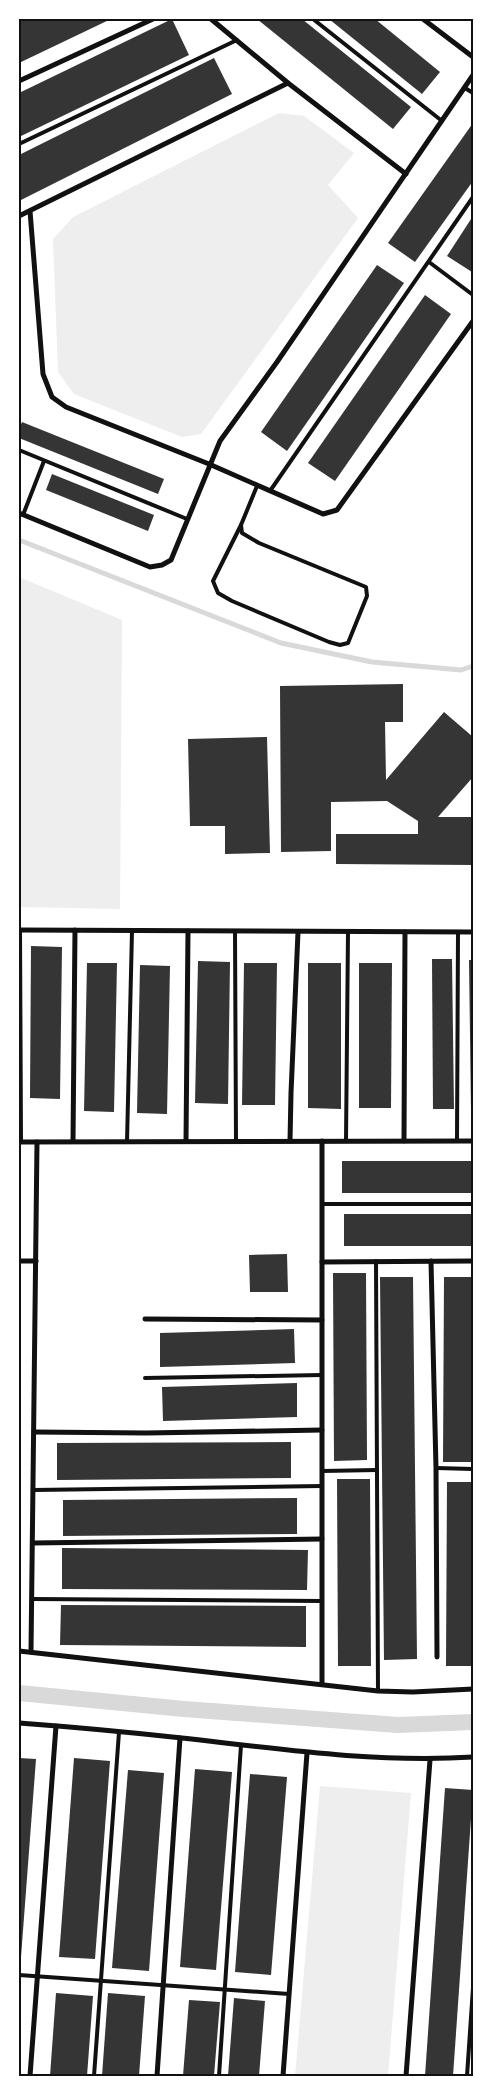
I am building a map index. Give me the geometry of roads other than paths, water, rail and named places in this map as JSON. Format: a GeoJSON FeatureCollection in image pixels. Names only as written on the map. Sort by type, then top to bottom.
{"type":"FeatureCollection","features":[{"type":"Feature","properties":{"kind":"street"},"geometry":{"type":"LineString","coordinates":[[19,81],[153,19]]}},
{"type":"Feature","properties":{"kind":"street"},"geometry":{"type":"LineString","coordinates":[[211,19],[288,83],[406,174]]}},
{"type":"Feature","properties":{"kind":"street"},"geometry":{"type":"LineString","coordinates":[[422,19],[473,57]]}},
{"type":"Feature","properties":{"kind":"street"},"geometry":{"type":"LineString","coordinates":[[21,514],[150,567],[162,565],[171,560],[220,441],[473,75]]}},
{"type":"Feature","properties":{"kind":"street"},"geometry":{"type":"LineString","coordinates":[[19,216],[288,83]]}},
{"type":"Feature","properties":{"kind":"street"},"geometry":{"type":"LineString","coordinates":[[30,211],[43,374],[52,397],[66,406],[209,464],[323,514],[338,510],[473,321]]}},
{"type":"Feature","properties":{"kind":"street"},"geometry":{"type":"LineString","coordinates":[[20,930],[473,932]]}},
{"type":"Feature","properties":{"kind":"street"},"geometry":{"type":"LineString","coordinates":[[73,1142],[75,930]]}},
{"type":"Feature","properties":{"kind":"street"},"geometry":{"type":"LineString","coordinates":[[186,1141],[188,931]]}},
{"type":"Feature","properties":{"kind":"street"},"geometry":{"type":"LineString","coordinates":[[290,1141],[298,932]]}},
{"type":"Feature","properties":{"kind":"street"},"geometry":{"type":"LineString","coordinates":[[404,1141],[405,932]]}},
{"type":"Feature","properties":{"kind":"street"},"geometry":{"type":"LineString","coordinates":[[20,1142],[473,1140]]}},
{"type":"Feature","properties":{"kind":"street"},"geometry":{"type":"LineString","coordinates":[[322,1141],[322,1683]]}},
{"type":"Feature","properties":{"kind":"street"},"geometry":{"type":"LineString","coordinates":[[31,1652],[37,1142]]}},
{"type":"Feature","properties":{"kind":"street"},"geometry":{"type":"LineString","coordinates":[[19,1261],[36,1261]]}},
{"type":"Feature","properties":{"kind":"street"},"geometry":{"type":"LineString","coordinates":[[431,1261],[436,1468],[436,1657]]}},
{"type":"Feature","properties":{"kind":"street"},"geometry":{"type":"LineString","coordinates":[[322,1262],[473,1261]]}},
{"type":"Feature","properties":{"kind":"street"},"geometry":{"type":"LineString","coordinates":[[145,1319],[322,1320]]}},
{"type":"Feature","properties":{"kind":"street"},"geometry":{"type":"LineString","coordinates":[[34,1432],[146,1433],[322,1430]]}},
{"type":"Feature","properties":{"kind":"street"},"geometry":{"type":"LineString","coordinates":[[32,1543],[322,1539]]}},
{"type":"Feature","properties":{"kind":"street"},"geometry":{"type":"LineString","coordinates":[[19,1651],[322,1683],[378,1691],[413,1692],[473,1689]]}},
{"type":"Feature","properties":{"kind":"street"},"geometry":{"type":"LineString","coordinates":[[19,1724],[180,1738],[307,1753],[430,1760],[473,1757]]}},
{"type":"Feature","properties":{"kind":"street"},"geometry":{"type":"LineString","coordinates":[[30,2076],[56,1726]]}},
{"type":"Feature","properties":{"kind":"street"},"geometry":{"type":"LineString","coordinates":[[157,2076],[180,1738]]}},
{"type":"Feature","properties":{"kind":"street"},"geometry":{"type":"LineString","coordinates":[[283,2076],[307,1753]]}},
{"type":"Feature","properties":{"kind":"street"},"geometry":{"type":"LineString","coordinates":[[406,2076],[430,1760]]}},
{"type":"Feature","properties":{"kind":"lane"},"geometry":{"type":"LineString","coordinates":[[313,19],[442,121]]}},
{"type":"Feature","properties":{"kind":"lane"},"geometry":{"type":"LineString","coordinates":[[19,144],[237,40]]}},
{"type":"Feature","properties":{"kind":"lane"},"geometry":{"type":"LineString","coordinates":[[465,88],[473,93]]}},
{"type":"Feature","properties":{"kind":"lane"},"geometry":{"type":"LineString","coordinates":[[270,491],[473,197]]}},
{"type":"Feature","properties":{"kind":"lane"},"geometry":{"type":"LineString","coordinates":[[429,262],[473,295]]}},
{"type":"Feature","properties":{"kind":"lane"},"geometry":{"type":"LineString","coordinates":[[19,450],[187,519]]}},
{"type":"Feature","properties":{"kind":"lane"},"geometry":{"type":"LineString","coordinates":[[21,514],[44,461]]}},
{"type":"Feature","properties":{"kind":"lane"},"geometry":{"type":"LineString","coordinates":[[241,525],[242,533],[259,543],[366,587],[367,596],[348,643],[340,645],[329,642],[232,601],[218,593],[214,581],[241,525],[257,486]]}},
{"type":"Feature","properties":{"kind":"lane"},"geometry":{"type":"LineString","coordinates":[[20,930],[20,1142]]}},
{"type":"Feature","properties":{"kind":"lane"},"geometry":{"type":"LineString","coordinates":[[127,1142],[132,931]]}},
{"type":"Feature","properties":{"kind":"lane"},"geometry":{"type":"LineString","coordinates":[[236,931],[236,1141]]}},
{"type":"Feature","properties":{"kind":"lane"},"geometry":{"type":"LineString","coordinates":[[346,1141],[348,932]]}},
{"type":"Feature","properties":{"kind":"lane"},"geometry":{"type":"LineString","coordinates":[[457,1141],[458,932]]}},
{"type":"Feature","properties":{"kind":"lane"},"geometry":{"type":"LineString","coordinates":[[322,1204],[473,1204]]}},
{"type":"Feature","properties":{"kind":"lane"},"geometry":{"type":"LineString","coordinates":[[376,1262],[378,1691]]}},
{"type":"Feature","properties":{"kind":"lane"},"geometry":{"type":"LineString","coordinates":[[145,1378],[322,1375]]}},
{"type":"Feature","properties":{"kind":"lane"},"geometry":{"type":"LineString","coordinates":[[436,1468],[473,1469]]}},
{"type":"Feature","properties":{"kind":"lane"},"geometry":{"type":"LineString","coordinates":[[322,1471],[377,1470]]}},
{"type":"Feature","properties":{"kind":"lane"},"geometry":{"type":"LineString","coordinates":[[33,1490],[322,1486]]}},
{"type":"Feature","properties":{"kind":"lane"},"geometry":{"type":"LineString","coordinates":[[32,1599],[322,1601]]}},
{"type":"Feature","properties":{"kind":"lane"},"geometry":{"type":"LineString","coordinates":[[94,2076],[119,1732]]}},
{"type":"Feature","properties":{"kind":"lane"},"geometry":{"type":"LineString","coordinates":[[219,2076],[241,1745]]}},
{"type":"Feature","properties":{"kind":"lane"},"geometry":{"type":"LineString","coordinates":[[19,1975],[289,1994]]}},
{"type":"Feature","properties":{"kind":"lane"},"geometry":{"type":"LineString","coordinates":[[467,2076],[473,1988]]}},
{"type":"Feature","properties":{"kind":"waterway"},"geometry":{"type":"LineString","coordinates":[[19,540],[281,643],[372,662],[461,670],[473,666]]}},
{"type":"Feature","properties":{"kind":"waterway"},"geometry":{"type":"LineString","coordinates":[[19,1693],[184,1709],[398,1725],[473,1722]]}}]}
